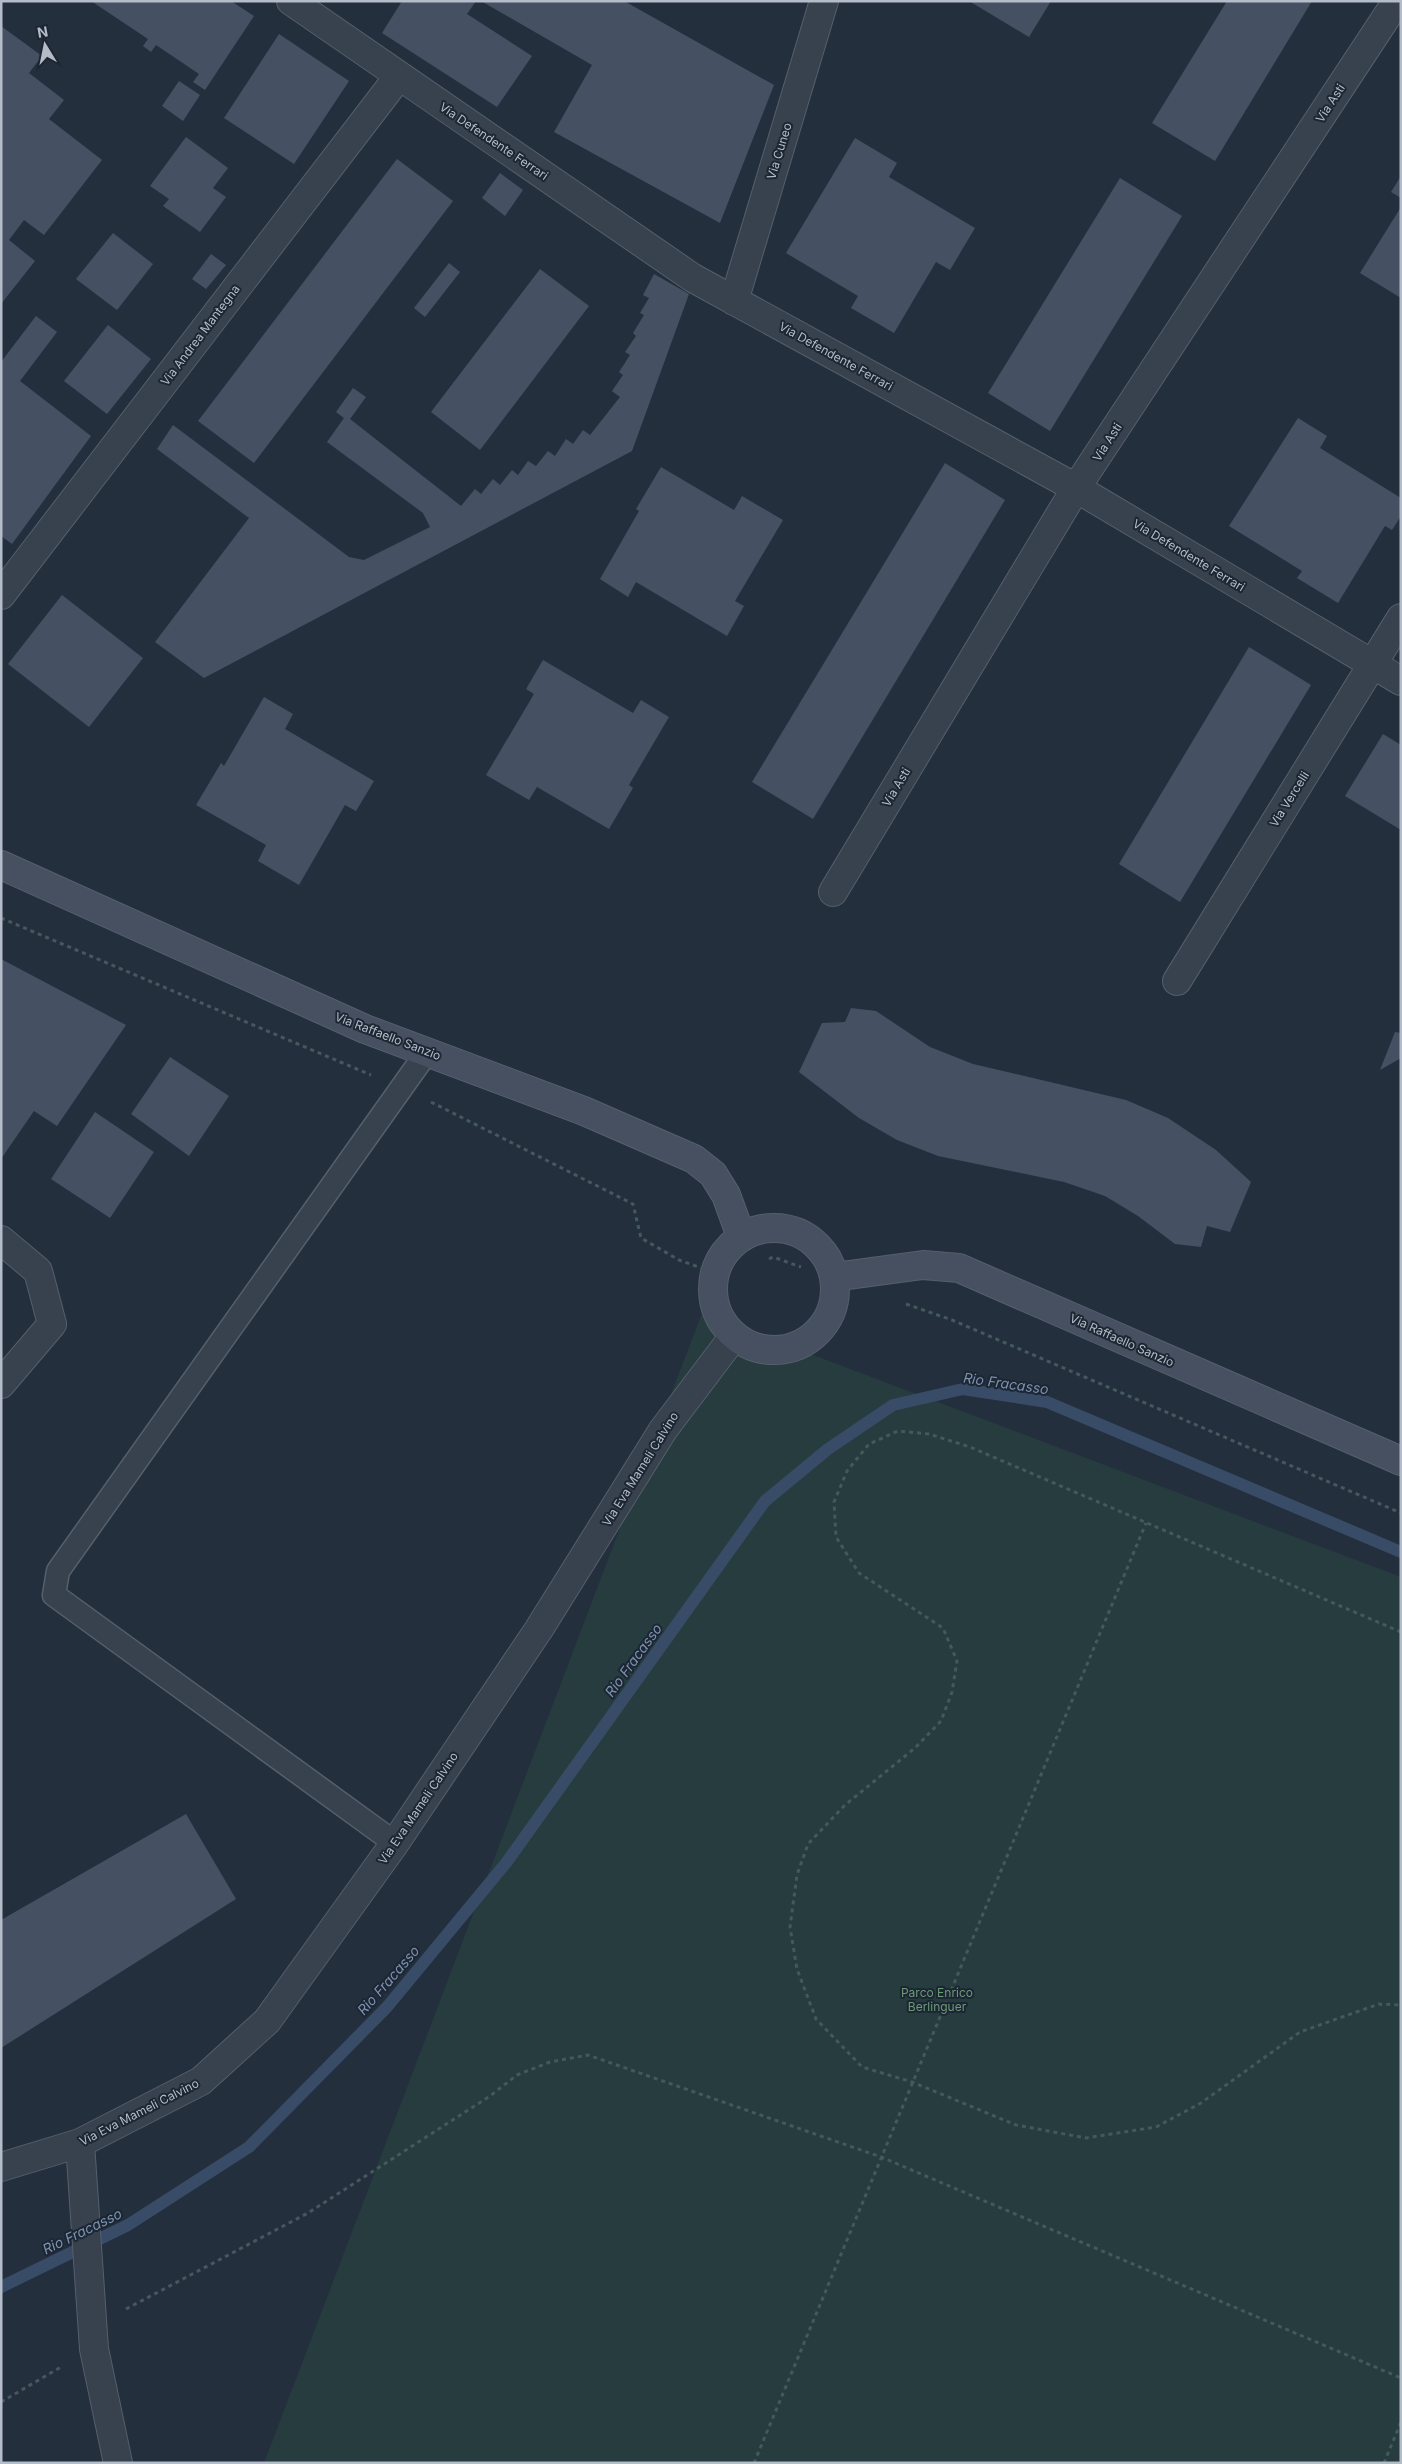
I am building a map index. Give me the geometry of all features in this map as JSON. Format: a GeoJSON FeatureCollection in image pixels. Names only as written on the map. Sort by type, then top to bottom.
{"type":"FeatureCollection","features":[{"type":"Feature","properties":{"kind":"street","name":"Via Defendente Ferrari"},"geometry":{"type":"LineString","coordinates":[[291,1],[693,278],[1076,488],[1401,681]]}},
{"type":"Feature","properties":{"kind":"street","name":"Via Cuneo"},"geometry":{"type":"LineString","coordinates":[[734,300],[824,1]]}},
{"type":"Feature","properties":{"kind":"street","name":"Via Asti"},"geometry":{"type":"LineString","coordinates":[[833,892],[1076,488],[1397,1]]}},
{"type":"Feature","properties":{"kind":"street","name":"Via Andrea Mantegna"},"geometry":{"type":"LineString","coordinates":[[1,595],[399,76]]}},
{"type":"Feature","properties":{"kind":"street","name":"Via Vercelli"},"geometry":{"type":"LineString","coordinates":[[1177,981],[1401,618]]}},
{"type":"Feature","properties":{"kind":"street","name":"Via Raffaello Sanzio"},"geometry":{"type":"LineString","coordinates":[[1,865],[365,1029],[592,1114],[694,1159],[713,1174],[726,1195],[741,1236]]}},
{"type":"Feature","properties":{"kind":"street"},"geometry":{"type":"LineString","coordinates":[[779,1228],[798,1232],[815,1243],[828,1258],[834,1277],[834,1296],[830,1314],[819,1330],[805,1342],[787,1348],[769,1349],[751,1346],[734,1336],[722,1322],[714,1304],[712,1284],[716,1266],[726,1249],[741,1236],[760,1229],[779,1228]]}},
{"type":"Feature","properties":{"kind":"street"},"geometry":{"type":"LineString","coordinates":[[1,1240],[38,1271],[52,1324],[1,1384]]}},
{"type":"Feature","properties":{"kind":"street","name":"Via Raffaello Sanzio"},"geometry":{"type":"LineString","coordinates":[[834,1277],[923,1265],[958,1268],[1401,1461]]}},
{"type":"Feature","properties":{"kind":"street","name":"Via Eva Mameli Calvino"},"geometry":{"type":"LineString","coordinates":[[1,2167],[80,2143],[201,2081],[267,2021],[395,1843],[539,1628],[663,1430],[734,1336]]}},
{"type":"Feature","properties":{"kind":"street"},"geometry":{"type":"LineString","coordinates":[[80,2143],[93,2338],[118,2463]]}},
{"type":"Feature","properties":{"kind":"lane"},"geometry":{"type":"LineString","coordinates":[[395,1843],[54,1595],[58,1571],[426,1052]]}},
{"type":"Feature","properties":{"kind":"path"},"geometry":{"type":"LineString","coordinates":[[1401,1632],[970,1447],[929,1434],[898,1431],[869,1444],[847,1471],[834,1502],[836,1537],[859,1574],[943,1628],[957,1661],[952,1692],[941,1721],[915,1748],[845,1805],[808,1844],[797,1875],[790,1927],[797,1969],[816,2019],[862,2067],[912,2082],[1016,2126],[1086,2138],[1156,2127],[1201,2103],[1300,2032],[1379,2004],[1401,2005]]}},
{"type":"Feature","properties":{"kind":"path"},"geometry":{"type":"LineString","coordinates":[[754,2463],[1146,1523]]}},
{"type":"Feature","properties":{"kind":"path"},"geometry":{"type":"LineString","coordinates":[[1,2402],[93,2338],[308,2213],[490,2096],[517,2075],[550,2062],[588,2055],[881,2158],[1401,2378]]}},
{"type":"Feature","properties":{"kind":"path"},"geometry":{"type":"LineString","coordinates":[[1384,2463],[1401,2422]]}},
{"type":"Feature","properties":{"kind":"green space","name":"Parco Enrico Berlinguer"},"geometry":{"type":"Polygon","coordinates":[[[702,1313],[1401,1577],[1401,2463],[264,2463],[702,1313]]]}},
{"type":"Feature","properties":{"kind":"building"},"geometry":{"type":"Polygon","coordinates":[[[91,1],[231,1],[254,16],[205,90],[193,82],[199,74],[156,45],[151,52],[143,46],[148,39],[91,1]]]}},
{"type":"Feature","properties":{"kind":"building"},"geometry":{"type":"Polygon","coordinates":[[[402,1],[476,1],[467,14],[532,56],[497,107],[382,33],[402,1]]]}},
{"type":"Feature","properties":{"kind":"building"},"geometry":{"type":"Polygon","coordinates":[[[481,1],[624,1],[774,85],[720,223],[554,132],[592,65],[481,1]]]}},
{"type":"Feature","properties":{"kind":"building"},"geometry":{"type":"Polygon","coordinates":[[[969,1],[1051,1],[1029,37],[969,1]]]}},
{"type":"Feature","properties":{"kind":"building"},"geometry":{"type":"Polygon","coordinates":[[[1227,1],[1312,1],[1215,161],[1152,123],[1227,1]]]}},
{"type":"Feature","properties":{"kind":"building"},"geometry":{"type":"Polygon","coordinates":[[[1,26],[42,56],[29,73],[64,100],[49,119],[102,160],[44,235],[24,220],[9,240],[35,261],[1,304],[1,26]]]}},
{"type":"Feature","properties":{"kind":"building"},"geometry":{"type":"Polygon","coordinates":[[[279,34],[349,81],[294,164],[224,118],[279,34]]]}},
{"type":"Feature","properties":{"kind":"building"},"geometry":{"type":"Polygon","coordinates":[[[179,81],[200,95],[183,121],[162,106],[179,81]]]}},
{"type":"Feature","properties":{"kind":"building"},"geometry":{"type":"Polygon","coordinates":[[[186,137],[228,168],[213,188],[226,197],[200,232],[163,206],[169,199],[150,186],[186,137]]]}},
{"type":"Feature","properties":{"kind":"building"},"geometry":{"type":"Polygon","coordinates":[[[855,138],[897,163],[889,177],[975,228],[950,270],[936,262],[894,333],[851,308],[858,296],[786,253],[855,138]]]}},
{"type":"Feature","properties":{"kind":"building"},"geometry":{"type":"Polygon","coordinates":[[[397,159],[453,201],[254,463],[198,421],[397,159]]]}},
{"type":"Feature","properties":{"kind":"building"},"geometry":{"type":"Polygon","coordinates":[[[500,173],[523,190],[505,216],[482,198],[500,173]]]}},
{"type":"Feature","properties":{"kind":"building"},"geometry":{"type":"Polygon","coordinates":[[[1401,176],[1401,198],[1391,192],[1401,176]]]}},
{"type":"Feature","properties":{"kind":"building"},"geometry":{"type":"Polygon","coordinates":[[[1120,178],[1182,216],[1050,431],[988,393],[1120,178]]]}},
{"type":"Feature","properties":{"kind":"building"},"geometry":{"type":"Polygon","coordinates":[[[1401,207],[1401,298],[1360,273],[1401,207]]]}},
{"type":"Feature","properties":{"kind":"building"},"geometry":{"type":"Polygon","coordinates":[[[113,233],[153,264],[117,310],[76,279],[113,233]]]}},
{"type":"Feature","properties":{"kind":"building"},"geometry":{"type":"Polygon","coordinates":[[[211,254],[226,265],[206,289],[192,279],[211,254]]]}},
{"type":"Feature","properties":{"kind":"building"},"geometry":{"type":"Polygon","coordinates":[[[449,263],[460,272],[425,317],[414,308],[449,263]]]}},
{"type":"Feature","properties":{"kind":"building"},"geometry":{"type":"Polygon","coordinates":[[[540,269],[589,306],[480,450],[431,412],[540,269]]]}},
{"type":"Feature","properties":{"kind":"building"},"geometry":{"type":"Polygon","coordinates":[[[654,274],[689,294],[632,451],[204,678],[155,642],[249,518],[157,449],[173,425],[349,557],[364,560],[430,527],[423,513],[327,442],[344,418],[336,412],[353,388],[366,397],[350,419],[461,506],[475,489],[481,494],[493,479],[500,485],[512,470],[518,475],[528,461],[536,466],[548,451],[555,456],[566,439],[573,444],[583,430],[590,435],[620,397],[612,391],[623,375],[619,372],[630,355],[625,352],[636,336],[633,333],[644,315],[640,313],[649,298],[643,295],[654,274]]]}},
{"type":"Feature","properties":{"kind":"building"},"geometry":{"type":"Polygon","coordinates":[[[36,316],[57,332],[20,381],[91,436],[12,544],[1,536],[1,362],[36,316]]]}},
{"type":"Feature","properties":{"kind":"building"},"geometry":{"type":"Polygon","coordinates":[[[108,325],[151,359],[107,414],[64,381],[108,325]]]}},
{"type":"Feature","properties":{"kind":"building"},"geometry":{"type":"Polygon","coordinates":[[[1298,418],[1327,436],[1320,448],[1401,498],[1401,516],[1392,530],[1385,526],[1338,603],[1297,578],[1302,571],[1229,526],[1298,418]]]}},
{"type":"Feature","properties":{"kind":"building"},"geometry":{"type":"Polygon","coordinates":[[[945,463],[1005,500],[813,819],[752,782],[945,463]]]}},
{"type":"Feature","properties":{"kind":"building"},"geometry":{"type":"Polygon","coordinates":[[[661,467],[734,510],[742,496],[783,520],[735,601],[744,606],[727,636],[636,582],[628,597],[600,579],[639,511],[636,509],[661,467]]]}},
{"type":"Feature","properties":{"kind":"building"},"geometry":{"type":"Polygon","coordinates":[[[62,595],[143,658],[89,727],[8,664],[62,595]]]}},
{"type":"Feature","properties":{"kind":"building"},"geometry":{"type":"Polygon","coordinates":[[[1249,647],[1311,685],[1180,902],[1119,864],[1249,647]]]}},
{"type":"Feature","properties":{"kind":"building"},"geometry":{"type":"Polygon","coordinates":[[[543,660],[633,713],[641,700],[669,717],[629,785],[633,788],[609,829],[537,787],[529,800],[486,775],[534,694],[526,689],[543,660]]]}},
{"type":"Feature","properties":{"kind":"building"},"geometry":{"type":"Polygon","coordinates":[[[264,697],[293,714],[285,729],[374,781],[356,811],[345,805],[299,885],[258,861],[266,845],[196,805],[221,763],[224,766],[264,697]]]}},
{"type":"Feature","properties":{"kind":"building"},"geometry":{"type":"Polygon","coordinates":[[[1383,734],[1401,745],[1401,830],[1345,796],[1383,734]]]}},
{"type":"Feature","properties":{"kind":"building"},"geometry":{"type":"Polygon","coordinates":[[[1,959],[126,1025],[57,1126],[34,1111],[1,1159],[1,959]]]}},
{"type":"Feature","properties":{"kind":"building"},"geometry":{"type":"Polygon","coordinates":[[[851,1008],[876,1011],[930,1047],[973,1064],[1126,1100],[1168,1118],[1216,1150],[1251,1182],[1230,1232],[1207,1226],[1201,1247],[1175,1244],[1138,1216],[1105,1196],[1064,1182],[938,1156],[897,1140],[859,1118],[799,1072],[822,1023],[845,1022],[851,1008]]]}},
{"type":"Feature","properties":{"kind":"building"},"geometry":{"type":"Polygon","coordinates":[[[1395,1032],[1401,1033],[1401,1058],[1380,1070],[1395,1032]]]}},
{"type":"Feature","properties":{"kind":"building"},"geometry":{"type":"Polygon","coordinates":[[[170,1057],[229,1096],[189,1156],[131,1114],[170,1057]]]}},
{"type":"Feature","properties":{"kind":"building"},"geometry":{"type":"Polygon","coordinates":[[[95,1112],[154,1152],[110,1218],[51,1179],[95,1112]]]}},
{"type":"Feature","properties":{"kind":"building"},"geometry":{"type":"Polygon","coordinates":[[[186,1814],[236,1899],[1,2048],[1,1920],[186,1814]]]}},
{"type":"Feature","properties":{"kind":"waterway","name":"Rio Fracasso"},"geometry":{"type":"LineString","coordinates":[[1,2287],[128,2225],[249,2147],[387,2007],[506,1863],[765,1501],[828,1449],[893,1405],[963,1389],[1047,1402],[1401,1552]]}}]}
